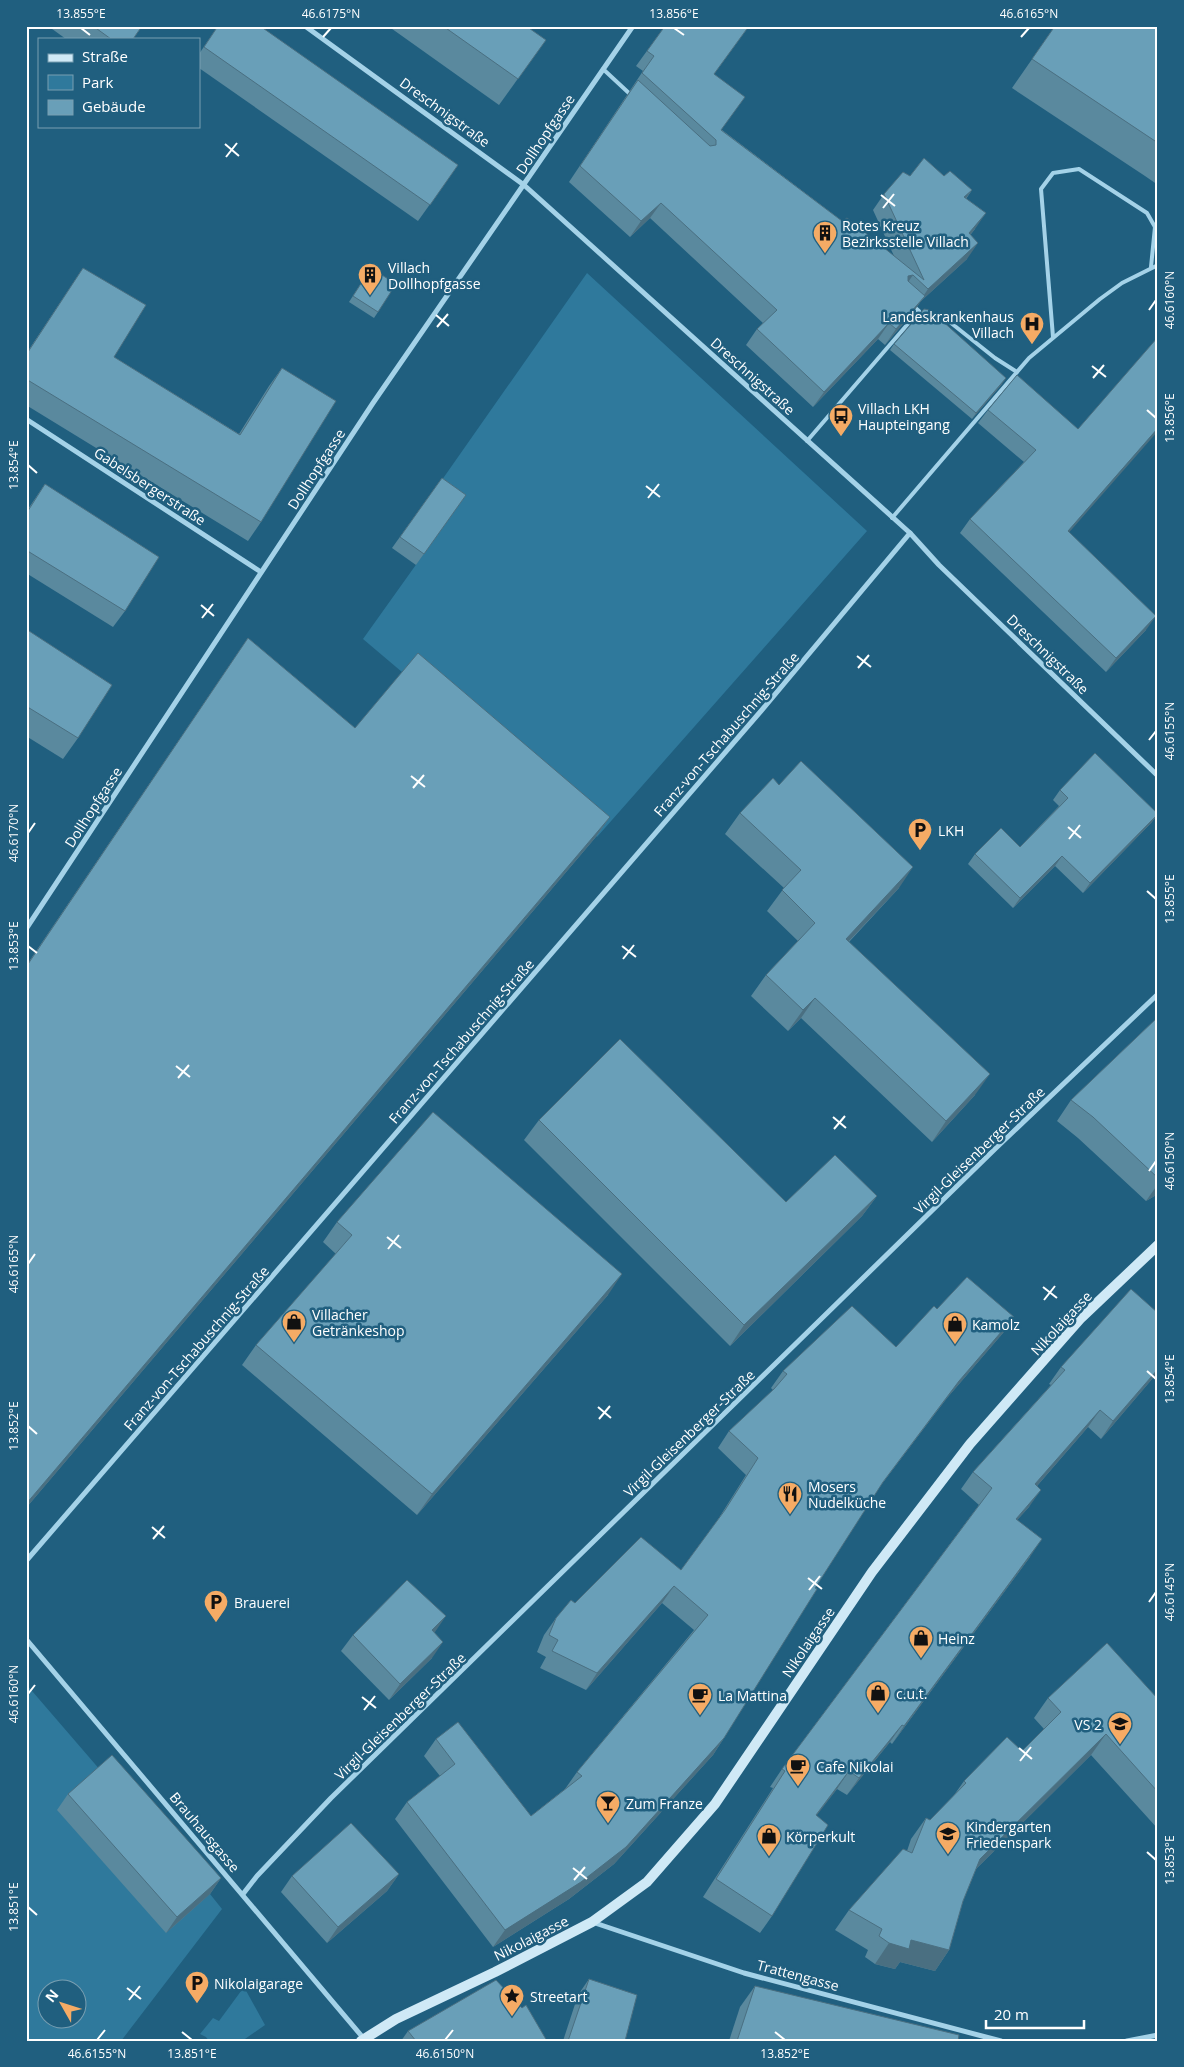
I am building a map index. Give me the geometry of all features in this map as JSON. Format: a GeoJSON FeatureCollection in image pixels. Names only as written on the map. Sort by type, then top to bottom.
{"type":"FeatureCollection","features":[{"type":"Feature","properties":{"kind":"street","name":"Dreschnigstraße"},"geometry":{"type":"LineString","coordinates":[[305,26],[524,185],[910,534],[939,565],[1158,776]]}},
{"type":"Feature","properties":{"kind":"street","name":"Dollhopfgasse"},"geometry":{"type":"LineString","coordinates":[[26,929],[373,403],[634,26]]}},
{"type":"Feature","properties":{"kind":"street","name":"Gabelsbergerstraße"},"geometry":{"type":"LineString","coordinates":[[26,419],[262,572]]}},
{"type":"Feature","properties":{"kind":"street","name":"Franz-von-Tschabuschnig-Straße"},"geometry":{"type":"LineString","coordinates":[[26,1561],[761,711],[910,534]]}},
{"type":"Feature","properties":{"kind":"street","name":"Virgil-Gleisenberger-Straße"},"geometry":{"type":"LineString","coordinates":[[242,1894],[331,1798],[996,1148],[1158,994]]}},
{"type":"Feature","properties":{"kind":"street","name":"Nikolaigasse"},"geometry":{"type":"LineString","coordinates":[[364,2040],[396,2019],[495,1972],[592,1922],[647,1882],[715,1804],[872,1572],[970,1444],[1081,1318],[1158,1245]]}},
{"type":"Feature","properties":{"kind":"street","name":"Brauhausgasse"},"geometry":{"type":"LineString","coordinates":[[26,1640],[364,2040]]}},
{"type":"Feature","properties":{"kind":"street","name":"Trattengasse"},"geometry":{"type":"LineString","coordinates":[[592,1922],[744,1973],[1000,2041]]}},
{"type":"Feature","properties":{"kind":"street"},"geometry":{"type":"LineString","coordinates":[[1127,2041],[1158,2035]]}},
{"type":"Feature","properties":{"kind":"lane"},"geometry":{"type":"LineString","coordinates":[[604,69],[636,99]]}},
{"type":"Feature","properties":{"kind":"lane"},"geometry":{"type":"LineString","coordinates":[[1053,337],[1041,189],[1053,173],[1079,169],[1147,213],[1155,227],[1151,267]]}},
{"type":"Feature","properties":{"kind":"lane"},"geometry":{"type":"LineString","coordinates":[[892,518],[1017,372],[1053,337],[1100,299],[1151,267],[1158,265]]}},
{"type":"Feature","properties":{"kind":"lane"},"geometry":{"type":"LineString","coordinates":[[906,300],[919,311],[941,315],[995,358],[1017,372]]}},
{"type":"Feature","properties":{"kind":"lane"},"geometry":{"type":"LineString","coordinates":[[807,441],[919,311]]}},
{"type":"Feature","properties":{"kind":"green space"},"geometry":{"type":"Polygon","coordinates":[[[587,273],[867,531],[597,837],[363,639],[460,503],[437,487],[587,273]]]}},
{"type":"Feature","properties":{"kind":"green space"},"geometry":{"type":"Polygon","coordinates":[[[26,1684],[101,1771],[166,1932],[210,1894],[222,1909],[121,2041],[26,2041],[26,1684]]]}},
{"type":"Feature","properties":{"kind":"green space"},"geometry":{"type":"Polygon","coordinates":[[[244,1987],[265,2025],[242,2041],[209,2041],[200,2034],[213,2018],[219,2021],[244,1987]]]}},
{"type":"Feature","properties":{"kind":"building"},"geometry":{"type":"Polygon","coordinates":[[[93,26],[142,26],[134,38],[110,38],[93,26]]]}},
{"type":"Feature","properties":{"kind":"building"},"geometry":{"type":"Polygon","coordinates":[[[218,26],[260,26],[458,165],[430,205],[204,47],[218,26]]]}},
{"type":"Feature","properties":{"kind":"building"},"geometry":{"type":"Polygon","coordinates":[[[443,26],[526,26],[546,40],[518,79],[443,26]]]}},
{"type":"Feature","properties":{"kind":"building","name":"Rotes Kreuz Bezirksstelle Villach"},"geometry":{"type":"Polygon","coordinates":[[[665,26],[749,26],[714,74],[745,97],[721,130],[842,221],[847,218],[924,280],[884,194],[903,172],[910,176],[924,158],[944,176],[950,171],[972,190],[964,197],[986,213],[969,233],[978,243],[928,289],[913,275],[908,276],[908,281],[925,296],[896,329],[889,323],[824,392],[757,329],[777,310],[661,203],[641,221],[580,166],[638,80],[710,146],[716,145],[716,140],[642,73],[654,56],[647,51],[665,26]]]}},
{"type":"Feature","properties":{"kind":"building"},"geometry":{"type":"Polygon","coordinates":[[[1055,26],[1158,26],[1158,143],[1032,59],[1055,26]]]}},
{"type":"Feature","properties":{"kind":"building"},"geometry":{"type":"Polygon","coordinates":[[[83,268],[146,305],[114,357],[240,435],[282,368],[336,401],[261,522],[26,379],[26,355],[83,268]]]}},
{"type":"Feature","properties":{"kind":"building","name":"Villach Dollhopfgasse"},"geometry":{"type":"Polygon","coordinates":[[[371,268],[396,284],[378,312],[353,296],[371,268]]]}},
{"type":"Feature","properties":{"kind":"building"},"geometry":{"type":"Polygon","coordinates":[[[924,309],[930,310],[1006,378],[976,413],[894,344],[924,309]]]}},
{"type":"Feature","properties":{"kind":"building"},"geometry":{"type":"Polygon","coordinates":[[[1158,337],[1158,428],[1068,531],[1156,616],[1116,658],[970,519],[1036,450],[988,410],[1017,375],[1078,429],[1158,337]]]}},
{"type":"Feature","properties":{"kind":"building"},"geometry":{"type":"Polygon","coordinates":[[[442,478],[466,495],[424,554],[400,537],[442,478]]]}},
{"type":"Feature","properties":{"kind":"building"},"geometry":{"type":"Polygon","coordinates":[[[45,484],[159,557],[125,611],[26,550],[26,514],[45,484]]]}},
{"type":"Feature","properties":{"kind":"building"},"geometry":{"type":"Polygon","coordinates":[[[26,629],[112,685],[78,738],[26,706],[26,629]]]}},
{"type":"Feature","properties":{"kind":"building"},"geometry":{"type":"Polygon","coordinates":[[[248,638],[355,728],[418,653],[610,817],[26,1504],[26,967],[248,638]]]}},
{"type":"Feature","properties":{"kind":"building"},"geometry":{"type":"Polygon","coordinates":[[[1095,753],[1158,814],[1090,883],[1062,856],[1020,898],[975,854],[1001,828],[1020,847],[1068,798],[1060,790],[1095,753]]]}},
{"type":"Feature","properties":{"kind":"building"},"geometry":{"type":"Polygon","coordinates":[[[801,761],[913,867],[846,939],[990,1074],[946,1121],[815,998],[803,1010],[766,975],[815,923],[782,890],[801,870],[740,813],[773,778],[779,785],[801,761]]]}},
{"type":"Feature","properties":{"kind":"building"},"geometry":{"type":"Polygon","coordinates":[[[1158,1017],[1158,1178],[1093,1117],[1071,1100],[1158,1017]]]}},
{"type":"Feature","properties":{"kind":"building"},"geometry":{"type":"Polygon","coordinates":[[[620,1039],[786,1202],[835,1155],[877,1196],[744,1325],[539,1120],[620,1039]]]}},
{"type":"Feature","properties":{"kind":"building"},"geometry":{"type":"Polygon","coordinates":[[[433,1112],[622,1274],[432,1494],[256,1345],[352,1235],[337,1222],[433,1112]]]}},
{"type":"Feature","properties":{"kind":"building"},"geometry":{"type":"Polygon","coordinates":[[[967,1277],[1014,1317],[959,1381],[883,1482],[815,1588],[817,1589],[724,1738],[626,1847],[581,1882],[505,1930],[407,1802],[455,1764],[436,1739],[458,1722],[531,1816],[582,1776],[577,1772],[708,1615],[674,1586],[597,1673],[552,1651],[558,1640],[549,1635],[556,1618],[571,1600],[575,1603],[641,1537],[681,1570],[725,1510],[758,1458],[729,1431],[774,1389],[787,1374],[783,1371],[852,1306],[896,1347],[934,1306],[937,1309],[967,1277]]]}},
{"type":"Feature","properties":{"kind":"building"},"geometry":{"type":"Polygon","coordinates":[[[1131,1289],[1158,1313],[1158,1369],[1113,1421],[1100,1410],[1035,1484],[1041,1490],[1016,1519],[1042,1539],[904,1726],[902,1725],[859,1778],[849,1771],[816,1815],[828,1825],[772,1916],[716,1879],[785,1771],[782,1769],[992,1488],[973,1472],[1065,1370],[1061,1367],[1131,1289]]]}},
{"type":"Feature","properties":{"kind":"building"},"geometry":{"type":"Polygon","coordinates":[[[407,1580],[446,1616],[432,1630],[443,1642],[400,1684],[353,1635],[407,1580]]]}},
{"type":"Feature","properties":{"kind":"building"},"geometry":{"type":"Polygon","coordinates":[[[1107,1643],[1158,1699],[1158,1792],[1106,1734],[980,1859],[963,1901],[949,1950],[911,1940],[909,1949],[889,1943],[879,1936],[882,1929],[849,1910],[903,1849],[912,1853],[926,1818],[930,1820],[966,1783],[964,1781],[1007,1737],[1022,1751],[1061,1712],[1048,1698],[1107,1643]]]}},
{"type":"Feature","properties":{"kind":"building"},"geometry":{"type":"Polygon","coordinates":[[[112,1755],[221,1878],[177,1917],[68,1794],[112,1755]]]}},
{"type":"Feature","properties":{"kind":"building"},"geometry":{"type":"Polygon","coordinates":[[[351,1823],[399,1874],[338,1927],[292,1876],[351,1823]]]}},
{"type":"Feature","properties":{"kind":"building"},"geometry":{"type":"Polygon","coordinates":[[[589,1979],[637,1995],[625,2041],[568,2041],[589,1979]]]}},
{"type":"Feature","properties":{"kind":"building"},"geometry":{"type":"Polygon","coordinates":[[[496,1980],[522,2008],[526,2005],[547,2041],[416,2041],[408,2031],[496,1980]]]}},
{"type":"Feature","properties":{"kind":"building"},"geometry":{"type":"Polygon","coordinates":[[[755,1986],[959,2035],[958,2041],[737,2041],[755,1986]]]}},
{"type":"Feature","properties":{"kind":"place","name":"Rotes Kreuz Bezirksstelle Villach"},"geometry":{"type":"Point","coordinates":[825,254]}},
{"type":"Feature","properties":{"kind":"place","name":"Villach Dollhopfgasse"},"geometry":{"type":"Point","coordinates":[370,296]}},
{"type":"Feature","properties":{"kind":"place","name":"Landeskrankenhaus Villach"},"geometry":{"type":"Point","coordinates":[1032,345]}},
{"type":"Feature","properties":{"kind":"place","name":"Villach LKH Haupteingang"},"geometry":{"type":"Point","coordinates":[841,437]}},
{"type":"Feature","properties":{"kind":"place","name":"LKH"},"geometry":{"type":"Point","coordinates":[920,851]}},
{"type":"Feature","properties":{"kind":"place","name":"Villacher Getränkeshop"},"geometry":{"type":"Point","coordinates":[294,1343]}},
{"type":"Feature","properties":{"kind":"place","name":"Kamolz"},"geometry":{"type":"Point","coordinates":[955,1345]}},
{"type":"Feature","properties":{"kind":"place","name":"Mosers Nudelküche"},"geometry":{"type":"Point","coordinates":[790,1515]}},
{"type":"Feature","properties":{"kind":"place","name":"Brauerei"},"geometry":{"type":"Point","coordinates":[216,1623]}},
{"type":"Feature","properties":{"kind":"place","name":"Heinz"},"geometry":{"type":"Point","coordinates":[921,1659]}},
{"type":"Feature","properties":{"kind":"place","name":"c.u.t."},"geometry":{"type":"Point","coordinates":[878,1714]}},
{"type":"Feature","properties":{"kind":"place","name":"La Mattina"},"geometry":{"type":"Point","coordinates":[700,1716]}},
{"type":"Feature","properties":{"kind":"place","name":"VS 2"},"geometry":{"type":"Point","coordinates":[1120,1745]}},
{"type":"Feature","properties":{"kind":"place","name":"Cafe Nikolai"},"geometry":{"type":"Point","coordinates":[798,1787]}},
{"type":"Feature","properties":{"kind":"place","name":"Zum Franze"},"geometry":{"type":"Point","coordinates":[608,1824]}},
{"type":"Feature","properties":{"kind":"place","name":"Kindergarten Friedenspark"},"geometry":{"type":"Point","coordinates":[948,1855]}},
{"type":"Feature","properties":{"kind":"place","name":"Körperkult"},"geometry":{"type":"Point","coordinates":[769,1857]}},
{"type":"Feature","properties":{"kind":"place","name":"Nikolaigarage"},"geometry":{"type":"Point","coordinates":[197,2004]}},
{"type":"Feature","properties":{"kind":"place","name":"Streetart"},"geometry":{"type":"Point","coordinates":[512,2017]}}]}
